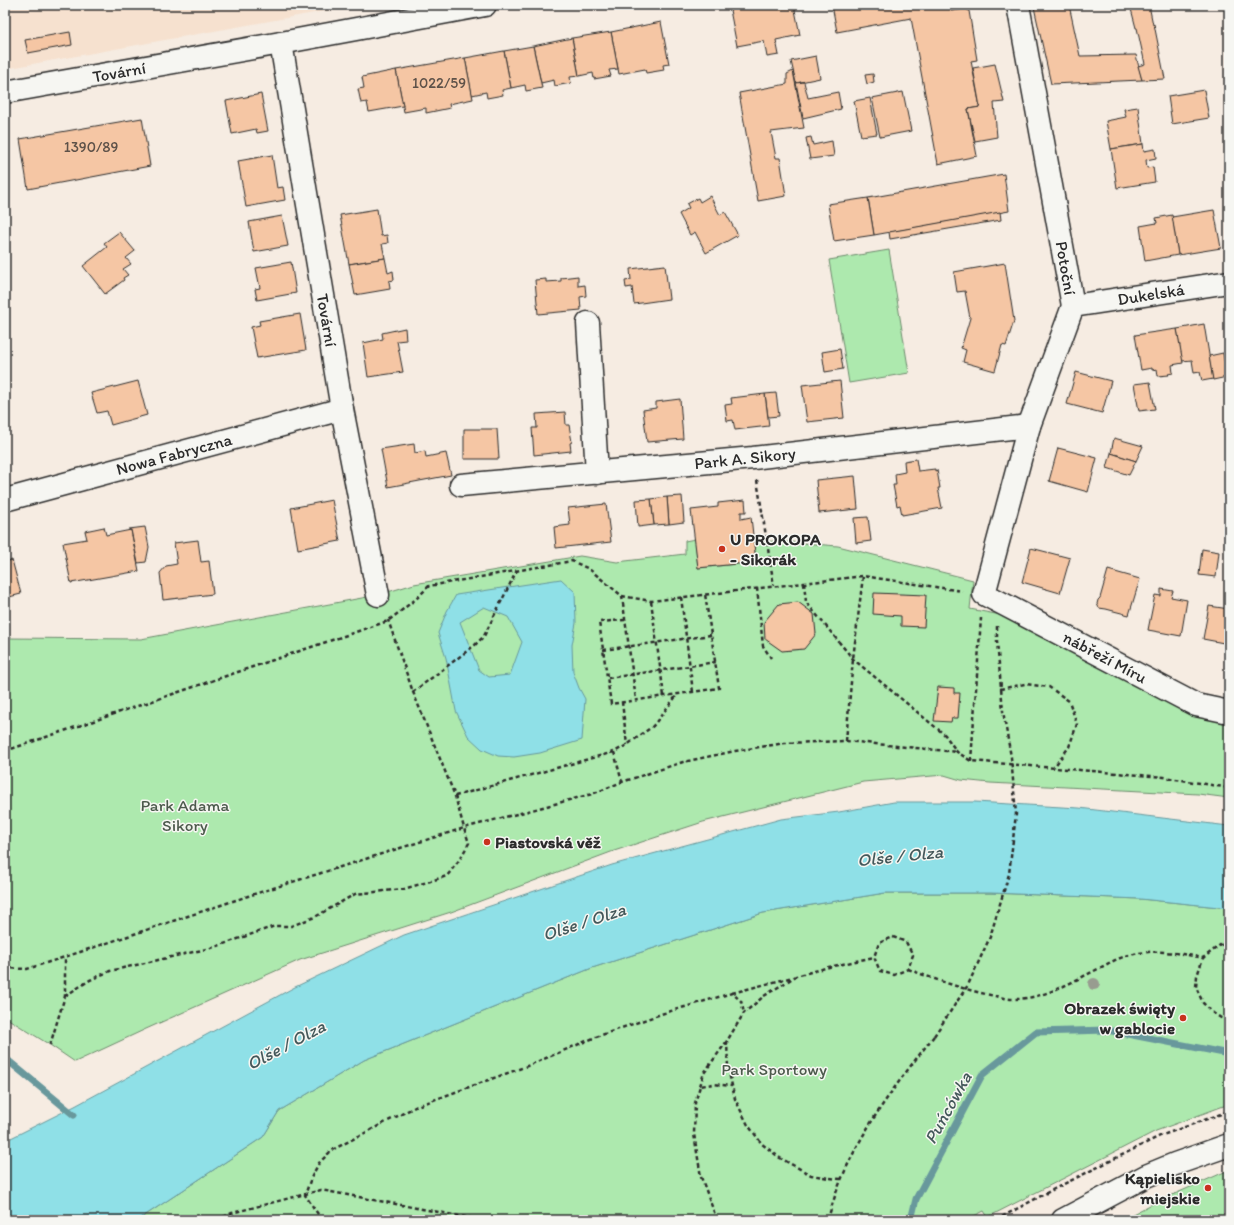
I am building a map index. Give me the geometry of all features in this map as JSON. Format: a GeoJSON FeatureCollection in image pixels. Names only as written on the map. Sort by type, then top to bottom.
{"type":"FeatureCollection","features":[{"type":"Feature","properties":{"kind":"street","name":"Tovární"},"geometry":{"type":"LineString","coordinates":[[5,92],[485,5]]}},
{"type":"Feature","properties":{"kind":"street","name":"Potoční"},"geometry":{"type":"LineString","coordinates":[[991,597],[1029,426],[1073,306],[1018,5]]}},
{"type":"Feature","properties":{"kind":"street","name":"Tovární"},"geometry":{"type":"LineString","coordinates":[[280,43],[342,409],[378,595]]}},
{"type":"Feature","properties":{"kind":"street","name":"Dukelská"},"geometry":{"type":"LineString","coordinates":[[1073,306],[1229,282]]}},
{"type":"Feature","properties":{"kind":"street"},"geometry":{"type":"LineString","coordinates":[[588,323],[597,473]]}},
{"type":"Feature","properties":{"kind":"street","name":"Nowa Fabryczna"},"geometry":{"type":"LineString","coordinates":[[5,500],[342,409]]}},
{"type":"Feature","properties":{"kind":"street","name":"Park A. Sikory"},"geometry":{"type":"LineString","coordinates":[[461,485],[753,458],[1029,426]]}},
{"type":"Feature","properties":{"kind":"street","name":"nábřeží Míru"},"geometry":{"type":"LineString","coordinates":[[991,597],[1196,705],[1229,712]]}},
{"type":"Feature","properties":{"kind":"street"},"geometry":{"type":"LineString","coordinates":[[1063,1220],[1146,1176],[1229,1145]]}},
{"type":"Feature","properties":{"kind":"path"},"geometry":{"type":"LineString","coordinates":[[753,458],[774,586]]}},
{"type":"Feature","properties":{"kind":"path"},"geometry":{"type":"LineString","coordinates":[[5,751],[388,621],[416,599],[429,586],[572,561],[589,568],[622,596],[652,601],[863,576],[991,597]]}},
{"type":"Feature","properties":{"kind":"path"},"geometry":{"type":"LineString","coordinates":[[413,692],[441,672],[484,636],[511,585],[517,570]]}},
{"type":"Feature","properties":{"kind":"path"},"geometry":{"type":"LineString","coordinates":[[846,741],[853,659],[863,576]]}},
{"type":"Feature","properties":{"kind":"path"},"geometry":{"type":"LineString","coordinates":[[804,583],[806,602],[853,659],[945,735],[957,752],[971,761],[1164,777],[1229,788]]}},
{"type":"Feature","properties":{"kind":"path"},"geometry":{"type":"LineString","coordinates":[[756,588],[763,646],[771,658]]}},
{"type":"Feature","properties":{"kind":"path"},"geometry":{"type":"LineString","coordinates":[[625,620],[600,622],[611,704],[720,688],[705,594]]}},
{"type":"Feature","properties":{"kind":"path"},"geometry":{"type":"LineString","coordinates":[[65,996],[90,980],[110,971],[215,947],[275,926],[291,926],[315,917],[355,894],[404,889],[447,876],[460,859],[469,843],[455,796],[413,692],[378,595]]}},
{"type":"Feature","properties":{"kind":"path"},"geometry":{"type":"LineString","coordinates":[[622,596],[636,700]]}},
{"type":"Feature","properties":{"kind":"path"},"geometry":{"type":"LineString","coordinates":[[681,597],[693,692]]}},
{"type":"Feature","properties":{"kind":"path"},"geometry":{"type":"LineString","coordinates":[[828,1220],[831,1206],[841,1179],[858,1143],[901,1078],[934,1036],[968,985],[990,937],[1009,874],[1016,814],[1011,757],[1000,689],[997,641],[991,597]]}},
{"type":"Feature","properties":{"kind":"path"},"geometry":{"type":"LineString","coordinates":[[971,761],[981,607],[991,597]]}},
{"type":"Feature","properties":{"kind":"path"},"geometry":{"type":"LineString","coordinates":[[652,601],[664,696]]}},
{"type":"Feature","properties":{"kind":"path"},"geometry":{"type":"LineString","coordinates":[[604,650],[711,635]]}},
{"type":"Feature","properties":{"kind":"path"},"geometry":{"type":"LineString","coordinates":[[608,678],[716,662]]}},
{"type":"Feature","properties":{"kind":"path"},"geometry":{"type":"LineString","coordinates":[[1000,689],[1025,684],[1049,687],[1069,701],[1076,724],[1069,747],[1054,767]]}},
{"type":"Feature","properties":{"kind":"path"},"geometry":{"type":"LineString","coordinates":[[455,796],[614,752],[627,745],[653,726],[678,694]]}},
{"type":"Feature","properties":{"kind":"path"},"geometry":{"type":"LineString","coordinates":[[622,702],[627,745]]}},
{"type":"Feature","properties":{"kind":"path"},"geometry":{"type":"LineString","coordinates":[[5,968],[27,969],[248,896],[464,828],[592,794],[622,782],[683,762],[735,751],[785,743],[846,741],[957,752]]}},
{"type":"Feature","properties":{"kind":"path"},"geometry":{"type":"LineString","coordinates":[[614,752],[622,782]]}},
{"type":"Feature","properties":{"kind":"path"},"geometry":{"type":"LineString","coordinates":[[908,970],[913,955],[906,942],[893,937],[879,943],[874,957],[880,971],[894,976],[908,970],[981,994],[1012,999],[1037,996],[1055,990],[1113,961],[1132,954],[1150,951],[1167,952],[1203,958]]}},
{"type":"Feature","properties":{"kind":"path"},"geometry":{"type":"LineString","coordinates":[[1229,944],[1220,945],[1203,958],[1197,976],[1196,987],[1203,1004],[1221,1018],[1229,1020]]}},
{"type":"Feature","properties":{"kind":"path"},"geometry":{"type":"LineString","coordinates":[[50,1045],[65,996],[65,957]]}},
{"type":"Feature","properties":{"kind":"path"},"geometry":{"type":"LineString","coordinates":[[305,1195],[311,1178],[319,1163],[332,1150],[417,1106],[527,1066],[596,1037],[661,1014],[829,967],[874,957]]}},
{"type":"Feature","properties":{"kind":"path"},"geometry":{"type":"LineString","coordinates":[[717,1220],[701,1177],[694,1134],[695,1103],[704,1073],[727,1041],[744,1013],[764,996],[796,976]]}},
{"type":"Feature","properties":{"kind":"path"},"geometry":{"type":"LineString","coordinates":[[732,993],[741,1001],[744,1013]]}},
{"type":"Feature","properties":{"kind":"path"},"geometry":{"type":"LineString","coordinates":[[727,1041],[728,1068],[735,1099],[748,1125],[762,1144],[780,1158],[811,1174],[841,1179]]}},
{"type":"Feature","properties":{"kind":"path"},"geometry":{"type":"LineString","coordinates":[[700,1086],[713,1084],[732,1086]]}},
{"type":"Feature","properties":{"kind":"path"},"geometry":{"type":"LineString","coordinates":[[996,1220],[1160,1136],[1229,1111]]}},
{"type":"Feature","properties":{"kind":"path"},"geometry":{"type":"LineString","coordinates":[[217,1220],[232,1213],[321,1190],[481,1220]]}},
{"type":"Feature","properties":{"kind":"path"},"geometry":{"type":"LineString","coordinates":[[305,1195],[322,1220]]}},
{"type":"Feature","properties":{"kind":"shaded area"},"geometry":{"type":"Polygon","coordinates":[[[5,5],[358,5],[5,69],[5,5]]]}},
{"type":"Feature","properties":{"kind":"green space"},"geometry":{"type":"Polygon","coordinates":[[[889,250],[909,373],[849,383],[829,260],[889,250]]]}},
{"type":"Feature","properties":{"kind":"green space","name":"Park Adama Sikory"},"geometry":{"type":"Polygon","coordinates":[[[695,539],[698,568],[756,562],[754,542],[777,541],[838,546],[973,580],[970,609],[1011,617],[1190,714],[1229,721],[1229,798],[1198,794],[990,783],[961,780],[944,775],[863,782],[703,822],[611,852],[451,912],[300,960],[75,1062],[5,1017],[5,638],[141,639],[378,595],[414,584],[580,556],[617,562],[685,554],[685,541],[695,539]]]}},
{"type":"Feature","properties":{"kind":"green space","name":"Park Sportowy"},"geometry":{"type":"Polygon","coordinates":[[[885,893],[991,893],[1140,899],[1229,908],[1229,1104],[1156,1131],[988,1217],[984,1211],[968,1220],[138,1220],[263,1137],[279,1111],[364,1060],[592,968],[763,913],[885,893]]]}},
{"type":"Feature","properties":{"kind":"green space","name":"Kąpielisko miejskie"},"geometry":{"type":"Polygon","coordinates":[[[1229,1170],[1229,1220],[1121,1220],[1152,1204],[1229,1170]]]}},
{"type":"Feature","properties":{"kind":"water"},"geometry":{"type":"Polygon","coordinates":[[[561,579],[575,592],[576,623],[572,645],[573,672],[585,699],[582,740],[540,753],[514,757],[498,756],[482,749],[468,736],[456,711],[446,658],[438,633],[447,611],[456,595],[561,579]],[[484,607],[460,622],[479,670],[489,677],[510,675],[522,642],[508,617],[484,607]]]}},
{"type":"Feature","properties":{"kind":"water","name":"Olše / Olza"},"geometry":{"type":"Polygon","coordinates":[[[894,802],[975,802],[1079,808],[1229,826],[1229,908],[1140,899],[991,893],[885,893],[763,913],[592,968],[364,1060],[279,1111],[263,1137],[138,1220],[5,1220],[5,1141],[75,1106],[293,988],[404,935],[612,865],[781,819],[839,812],[894,802]]]}},
{"type":"Feature","properties":{"kind":"building"},"geometry":{"type":"Polygon","coordinates":[[[754,5],[794,5],[800,35],[776,40],[779,55],[767,57],[764,41],[737,46],[730,10],[754,5]]]}},
{"type":"Feature","properties":{"kind":"building"},"geometry":{"type":"Polygon","coordinates":[[[832,5],[950,5],[951,11],[966,9],[969,11],[977,60],[971,61],[980,107],[968,109],[977,156],[938,164],[911,18],[837,32],[832,5]]]}},
{"type":"Feature","properties":{"kind":"building"},"geometry":{"type":"Polygon","coordinates":[[[1035,5],[1069,5],[1080,56],[1136,55],[1142,80],[1051,84],[1034,7],[1035,5]]]}},
{"type":"Feature","properties":{"kind":"building"},"geometry":{"type":"Polygon","coordinates":[[[1130,5],[1149,5],[1165,79],[1142,80],[1138,66],[1145,64],[1130,5]]]}},
{"type":"Feature","properties":{"kind":"building"},"geometry":{"type":"Polygon","coordinates":[[[661,22],[669,64],[663,65],[664,70],[646,73],[645,69],[619,74],[611,32],[661,22]]]}},
{"type":"Feature","properties":{"kind":"building"},"geometry":{"type":"Polygon","coordinates":[[[70,32],[72,45],[28,53],[25,40],[70,32]]]}},
{"type":"Feature","properties":{"kind":"building"},"geometry":{"type":"Polygon","coordinates":[[[611,32],[618,69],[609,70],[611,76],[594,79],[593,73],[579,76],[572,38],[611,32]]]}},
{"type":"Feature","properties":{"kind":"building"},"geometry":{"type":"Polygon","coordinates":[[[572,38],[579,76],[570,77],[571,83],[555,86],[554,80],[541,83],[533,46],[572,38]]]}},
{"type":"Feature","properties":{"kind":"building"},"geometry":{"type":"Polygon","coordinates":[[[533,46],[542,88],[526,91],[525,85],[511,88],[504,51],[533,46]]]}},
{"type":"Feature","properties":{"kind":"building"},"geometry":{"type":"Polygon","coordinates":[[[504,51],[511,88],[502,90],[503,95],[487,98],[486,92],[472,95],[465,58],[504,51]]]}},
{"type":"Feature","properties":{"kind":"building"},"geometry":{"type":"Polygon","coordinates":[[[816,56],[820,78],[796,83],[791,61],[816,56]]]}},
{"type":"Feature","properties":{"kind":"building"},"geometry":{"type":"Polygon","coordinates":[[[465,58],[473,99],[449,104],[450,108],[426,113],[426,108],[404,112],[396,70],[465,58]]]}},
{"type":"Feature","properties":{"kind":"building"},"geometry":{"type":"Polygon","coordinates":[[[995,64],[1004,102],[994,103],[997,137],[975,141],[968,109],[980,107],[973,68],[995,64]]]}},
{"type":"Feature","properties":{"kind":"building"},"geometry":{"type":"Polygon","coordinates":[[[396,70],[403,106],[369,112],[367,102],[361,103],[358,89],[364,88],[362,77],[396,70]]]}},
{"type":"Feature","properties":{"kind":"building"},"geometry":{"type":"Polygon","coordinates":[[[793,71],[804,128],[771,132],[776,158],[780,158],[786,196],[758,201],[739,93],[787,84],[787,74],[793,71]]]}},
{"type":"Feature","properties":{"kind":"building"},"geometry":{"type":"Polygon","coordinates":[[[873,74],[874,82],[867,84],[865,75],[873,74]]]}},
{"type":"Feature","properties":{"kind":"building"},"geometry":{"type":"Polygon","coordinates":[[[804,82],[808,98],[838,92],[841,109],[803,118],[796,83],[804,82]]]}},
{"type":"Feature","properties":{"kind":"building"},"geometry":{"type":"Polygon","coordinates":[[[1204,90],[1209,118],[1172,124],[1168,96],[1204,90]]]}},
{"type":"Feature","properties":{"kind":"building"},"geometry":{"type":"Polygon","coordinates":[[[903,92],[911,131],[880,137],[872,98],[903,92]]]}},
{"type":"Feature","properties":{"kind":"building"},"geometry":{"type":"Polygon","coordinates":[[[261,94],[268,131],[257,133],[256,129],[232,134],[226,101],[261,94]]]}},
{"type":"Feature","properties":{"kind":"building"},"geometry":{"type":"Polygon","coordinates":[[[870,98],[877,134],[861,136],[854,101],[870,98]]]}},
{"type":"Feature","properties":{"kind":"building"},"geometry":{"type":"Polygon","coordinates":[[[1138,107],[1143,144],[1111,149],[1106,121],[1126,117],[1124,109],[1138,107]]]}},
{"type":"Feature","properties":{"kind":"building"},"geometry":{"type":"Polygon","coordinates":[[[142,118],[150,166],[28,189],[20,139],[142,118]]]}},
{"type":"Feature","properties":{"kind":"building"},"geometry":{"type":"Polygon","coordinates":[[[811,137],[813,145],[832,141],[834,156],[810,159],[806,138],[811,137]]]}},
{"type":"Feature","properties":{"kind":"building"},"geometry":{"type":"Polygon","coordinates":[[[1143,144],[1144,151],[1155,149],[1156,158],[1146,160],[1147,168],[1153,167],[1155,182],[1117,188],[1111,149],[1143,144]]]}},
{"type":"Feature","properties":{"kind":"building"},"geometry":{"type":"Polygon","coordinates":[[[272,155],[277,188],[283,187],[285,200],[246,207],[238,161],[272,155]]]}},
{"type":"Feature","properties":{"kind":"building"},"geometry":{"type":"Polygon","coordinates":[[[1004,174],[1009,211],[874,235],[868,198],[1004,174]]]}},
{"type":"Feature","properties":{"kind":"building"},"geometry":{"type":"Polygon","coordinates":[[[710,196],[720,215],[725,212],[738,235],[706,253],[695,232],[690,235],[679,214],[689,208],[687,204],[698,198],[700,202],[710,196]]]}},
{"type":"Feature","properties":{"kind":"building"},"geometry":{"type":"Polygon","coordinates":[[[868,198],[874,235],[834,241],[828,204],[868,198]]]}},
{"type":"Feature","properties":{"kind":"building"},"geometry":{"type":"Polygon","coordinates":[[[377,209],[381,236],[387,235],[388,243],[382,244],[385,258],[349,264],[340,215],[377,209]]]}},
{"type":"Feature","properties":{"kind":"building"},"geometry":{"type":"Polygon","coordinates":[[[1214,210],[1221,248],[1178,255],[1172,217],[1214,210]]]}},
{"type":"Feature","properties":{"kind":"building"},"geometry":{"type":"Polygon","coordinates":[[[1000,212],[1001,220],[890,239],[889,232],[1000,212]]]}},
{"type":"Feature","properties":{"kind":"building"},"geometry":{"type":"Polygon","coordinates":[[[1172,215],[1178,255],[1145,261],[1140,226],[1157,223],[1156,218],[1172,215]]]}},
{"type":"Feature","properties":{"kind":"building"},"geometry":{"type":"Polygon","coordinates":[[[282,216],[288,246],[254,252],[249,222],[282,216]]]}},
{"type":"Feature","properties":{"kind":"building"},"geometry":{"type":"Polygon","coordinates":[[[119,232],[135,251],[126,258],[131,264],[123,269],[128,275],[123,278],[124,280],[105,294],[83,266],[107,247],[104,243],[119,232]]]}},
{"type":"Feature","properties":{"kind":"building"},"geometry":{"type":"Polygon","coordinates":[[[385,258],[388,273],[393,271],[394,280],[389,281],[390,289],[355,295],[349,264],[385,258]]]}},
{"type":"Feature","properties":{"kind":"building"},"geometry":{"type":"Polygon","coordinates":[[[291,262],[296,293],[257,300],[255,289],[260,288],[256,268],[291,262]]]}},
{"type":"Feature","properties":{"kind":"building"},"geometry":{"type":"Polygon","coordinates":[[[1005,263],[1014,321],[1006,346],[1002,345],[995,371],[963,362],[966,350],[961,348],[970,318],[965,291],[957,292],[954,272],[1005,263]]]}},
{"type":"Feature","properties":{"kind":"building"},"geometry":{"type":"Polygon","coordinates":[[[665,265],[669,299],[634,304],[632,287],[626,288],[625,281],[631,280],[630,269],[665,265]]]}},
{"type":"Feature","properties":{"kind":"building"},"geometry":{"type":"Polygon","coordinates":[[[578,276],[578,286],[585,285],[586,296],[580,297],[581,310],[538,314],[535,280],[546,279],[546,282],[561,281],[561,278],[578,276]]]}},
{"type":"Feature","properties":{"kind":"building"},"geometry":{"type":"Polygon","coordinates":[[[300,314],[306,350],[257,358],[251,327],[260,325],[259,321],[300,314]]]}},
{"type":"Feature","properties":{"kind":"building"},"geometry":{"type":"Polygon","coordinates":[[[1204,324],[1213,379],[1202,381],[1200,372],[1194,373],[1192,360],[1182,361],[1177,329],[1204,324]]]}},
{"type":"Feature","properties":{"kind":"building"},"geometry":{"type":"Polygon","coordinates":[[[405,328],[406,340],[397,341],[403,372],[368,377],[363,343],[383,339],[382,333],[405,328]]]}},
{"type":"Feature","properties":{"kind":"building"},"geometry":{"type":"Polygon","coordinates":[[[1177,329],[1183,363],[1172,365],[1173,373],[1168,374],[1169,375],[1158,376],[1157,369],[1152,370],[1152,368],[1141,370],[1135,335],[1177,329]]]}},
{"type":"Feature","properties":{"kind":"building"},"geometry":{"type":"Polygon","coordinates":[[[840,349],[843,369],[825,372],[822,352],[840,349]]]}},
{"type":"Feature","properties":{"kind":"building"},"geometry":{"type":"Polygon","coordinates":[[[1223,353],[1227,377],[1213,380],[1209,356],[1223,353]]]}},
{"type":"Feature","properties":{"kind":"building"},"geometry":{"type":"Polygon","coordinates":[[[1076,372],[1111,381],[1102,413],[1067,404],[1076,372]]]}},
{"type":"Feature","properties":{"kind":"building"},"geometry":{"type":"Polygon","coordinates":[[[138,381],[147,415],[111,425],[107,411],[97,413],[91,393],[138,381]]]}},
{"type":"Feature","properties":{"kind":"building"},"geometry":{"type":"Polygon","coordinates":[[[840,381],[844,418],[807,422],[802,385],[840,381]]]}},
{"type":"Feature","properties":{"kind":"building"},"geometry":{"type":"Polygon","coordinates":[[[1150,382],[1155,409],[1139,411],[1134,384],[1150,382]]]}},
{"type":"Feature","properties":{"kind":"building"},"geometry":{"type":"Polygon","coordinates":[[[776,393],[779,416],[768,417],[765,394],[776,393]]]}},
{"type":"Feature","properties":{"kind":"building"},"geometry":{"type":"Polygon","coordinates":[[[765,394],[769,426],[735,430],[733,420],[727,421],[725,405],[732,404],[731,398],[765,394]]]}},
{"type":"Feature","properties":{"kind":"building"},"geometry":{"type":"Polygon","coordinates":[[[680,399],[683,439],[647,442],[643,410],[656,408],[656,402],[680,399]]]}},
{"type":"Feature","properties":{"kind":"building"},"geometry":{"type":"Polygon","coordinates":[[[565,412],[566,425],[569,425],[572,442],[570,443],[571,451],[534,455],[532,428],[537,428],[536,414],[565,412]]]}},
{"type":"Feature","properties":{"kind":"building"},"geometry":{"type":"Polygon","coordinates":[[[464,429],[497,429],[499,459],[464,459],[464,429]]]}},
{"type":"Feature","properties":{"kind":"building"},"geometry":{"type":"Polygon","coordinates":[[[1114,438],[1143,446],[1136,461],[1111,453],[1114,438]]]}},
{"type":"Feature","properties":{"kind":"building"},"geometry":{"type":"Polygon","coordinates":[[[414,444],[415,453],[425,451],[426,457],[446,453],[451,475],[388,487],[381,449],[414,444]]]}},
{"type":"Feature","properties":{"kind":"building"},"geometry":{"type":"Polygon","coordinates":[[[1058,448],[1097,458],[1088,492],[1049,481],[1058,448]]]}},
{"type":"Feature","properties":{"kind":"building"},"geometry":{"type":"Polygon","coordinates":[[[1111,453],[1136,461],[1129,475],[1107,468],[1111,453]]]}},
{"type":"Feature","properties":{"kind":"building"},"geometry":{"type":"Polygon","coordinates":[[[916,459],[918,471],[937,470],[940,488],[938,488],[942,508],[902,515],[900,505],[897,506],[893,485],[896,485],[895,474],[905,472],[904,461],[916,459]]]}},
{"type":"Feature","properties":{"kind":"building"},"geometry":{"type":"Polygon","coordinates":[[[855,476],[858,509],[819,513],[816,480],[855,476]]]}},
{"type":"Feature","properties":{"kind":"building"},"geometry":{"type":"Polygon","coordinates":[[[682,496],[684,522],[669,524],[667,497],[682,496]]]}},
{"type":"Feature","properties":{"kind":"building"},"geometry":{"type":"Polygon","coordinates":[[[667,497],[669,524],[654,525],[651,499],[667,497]]]}},
{"type":"Feature","properties":{"kind":"building"},"geometry":{"type":"Polygon","coordinates":[[[651,499],[654,525],[638,527],[636,500],[651,499]]]}},
{"type":"Feature","properties":{"kind":"building"},"geometry":{"type":"Polygon","coordinates":[[[332,500],[340,541],[298,549],[291,508],[332,500]]]}},
{"type":"Feature","properties":{"kind":"building"},"geometry":{"type":"Polygon","coordinates":[[[745,500],[746,512],[741,512],[741,519],[751,517],[756,562],[698,568],[691,510],[718,507],[718,503],[745,500]]]}},
{"type":"Feature","properties":{"kind":"building"},"geometry":{"type":"Polygon","coordinates":[[[606,504],[611,542],[556,548],[554,527],[570,525],[568,508],[606,504]]]}},
{"type":"Feature","properties":{"kind":"building"},"geometry":{"type":"Polygon","coordinates":[[[868,517],[871,541],[856,543],[854,518],[868,517]]]}},
{"type":"Feature","properties":{"kind":"building"},"geometry":{"type":"Polygon","coordinates":[[[104,527],[106,535],[131,530],[139,571],[71,583],[63,543],[87,539],[85,531],[104,527]]]}},
{"type":"Feature","properties":{"kind":"building"},"geometry":{"type":"Polygon","coordinates":[[[145,527],[149,547],[146,562],[138,563],[131,530],[129,529],[145,527]]]}},
{"type":"Feature","properties":{"kind":"building"},"geometry":{"type":"Polygon","coordinates":[[[198,540],[201,562],[209,561],[213,594],[163,600],[160,573],[166,566],[177,564],[174,543],[198,540]]]}},
{"type":"Feature","properties":{"kind":"building"},"geometry":{"type":"Polygon","coordinates":[[[1031,548],[1070,558],[1060,593],[1022,582],[1031,548]]]}},
{"type":"Feature","properties":{"kind":"building"},"geometry":{"type":"Polygon","coordinates":[[[1202,549],[1219,552],[1216,577],[1199,575],[1202,549]]]}},
{"type":"Feature","properties":{"kind":"building"},"geometry":{"type":"Polygon","coordinates":[[[12,560],[21,594],[5,598],[5,562],[12,560]]]}},
{"type":"Feature","properties":{"kind":"building"},"geometry":{"type":"Polygon","coordinates":[[[1108,570],[1140,579],[1129,615],[1099,608],[1097,604],[1108,570]]]}},
{"type":"Feature","properties":{"kind":"building"},"geometry":{"type":"Polygon","coordinates":[[[1161,589],[1173,591],[1171,597],[1187,600],[1181,636],[1148,630],[1155,595],[1161,596],[1161,589]]]}},
{"type":"Feature","properties":{"kind":"building"},"geometry":{"type":"Polygon","coordinates":[[[874,593],[926,595],[924,627],[901,626],[901,616],[873,614],[874,593]]]}},
{"type":"Feature","properties":{"kind":"building"},"geometry":{"type":"Polygon","coordinates":[[[798,602],[814,614],[816,634],[804,649],[782,651],[765,639],[764,622],[779,604],[798,602]]]}},
{"type":"Feature","properties":{"kind":"building"},"geometry":{"type":"Polygon","coordinates":[[[1209,606],[1229,609],[1229,644],[1203,639],[1209,606]]]}},
{"type":"Feature","properties":{"kind":"building"},"geometry":{"type":"Polygon","coordinates":[[[938,687],[954,688],[954,693],[960,693],[958,718],[952,718],[951,722],[934,721],[938,687]]]}},
{"type":"Feature","properties":{"kind":"waterway","name":"Puńcówka"},"geometry":{"type":"LineString","coordinates":[[911,1220],[916,1199],[982,1075],[1036,1032],[1107,1030],[1229,1054]]}},
{"type":"Feature","properties":{"kind":"waterway"},"geometry":{"type":"LineString","coordinates":[[5,1058],[74,1115]]}},
{"type":"Feature","properties":{"kind":"place","name":"U PROKOPA - Sikorák"},"geometry":{"type":"Point","coordinates":[722,549]}},
{"type":"Feature","properties":{"kind":"place","name":"Piastovská věž"},"geometry":{"type":"Point","coordinates":[487,842]}},
{"type":"Feature","properties":{"kind":"place","name":"Obrazek święty w gablocie"},"geometry":{"type":"Point","coordinates":[1183,1018]}},
{"type":"Feature","properties":{"kind":"place","name":"Kąpielisko miejskie"},"geometry":{"type":"Point","coordinates":[1208,1188]}}]}
